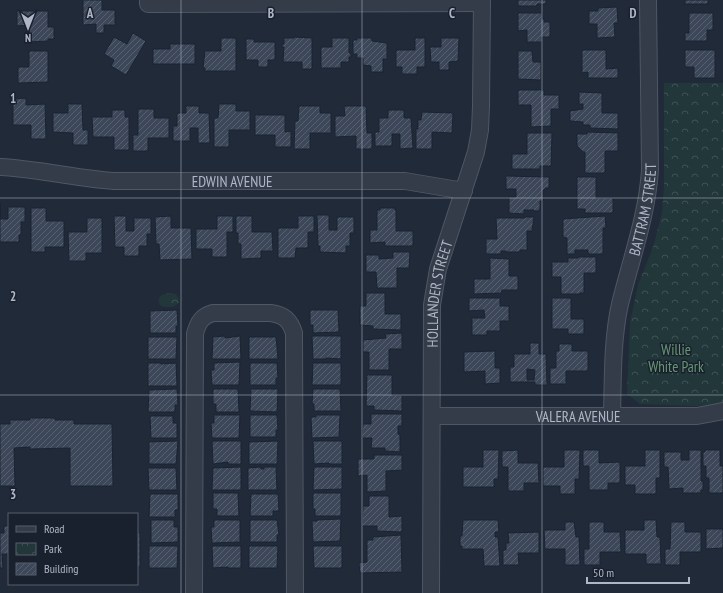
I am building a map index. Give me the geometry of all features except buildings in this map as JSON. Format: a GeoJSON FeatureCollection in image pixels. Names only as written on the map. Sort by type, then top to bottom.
{"type":"FeatureCollection","features":[{"type":"Feature","properties":{"kind":"street","name":"BATTRAM STREET"},"geometry":{"type":"LineString","coordinates":[[612,416],[614,340],[620,304],[645,212],[650,170],[648,0]]}},
{"type":"Feature","properties":{"kind":"street"},"geometry":{"type":"LineString","coordinates":[[148,2],[482,1]]}},
{"type":"Feature","properties":{"kind":"street","name":"HOLLANDER STREET"},"geometry":{"type":"LineString","coordinates":[[431,593],[432,305],[438,269],[476,152],[480,130],[482,1]]}},
{"type":"Feature","properties":{"kind":"street","name":"EDWIN AVENUE"},"geometry":{"type":"LineString","coordinates":[[0,167],[17,168],[86,179],[114,181],[405,181],[464,191]]}},
{"type":"Feature","properties":{"kind":"street"},"geometry":{"type":"LineString","coordinates":[[194,593],[195,334],[197,325],[201,319],[213,313],[280,314],[287,319],[292,326],[294,333],[295,593]]}},
{"type":"Feature","properties":{"kind":"street","name":"VALERA AVENUE"},"geometry":{"type":"LineString","coordinates":[[432,416],[697,416],[723,412]]}},
{"type":"Feature","properties":{"kind":"green space","name":"Willie White Park"},"geometry":{"type":"Polygon","coordinates":[[[664,83],[723,83],[723,404],[694,406],[640,404],[627,394],[630,322],[638,285],[653,247],[662,213],[664,186],[664,83]]]}},
{"type":"Feature","properties":{"kind":"green space"},"geometry":{"type":"Polygon","coordinates":[[[174,293],[177,295],[179,303],[173,307],[163,307],[160,305],[159,298],[164,294],[174,293]]]}}]}
